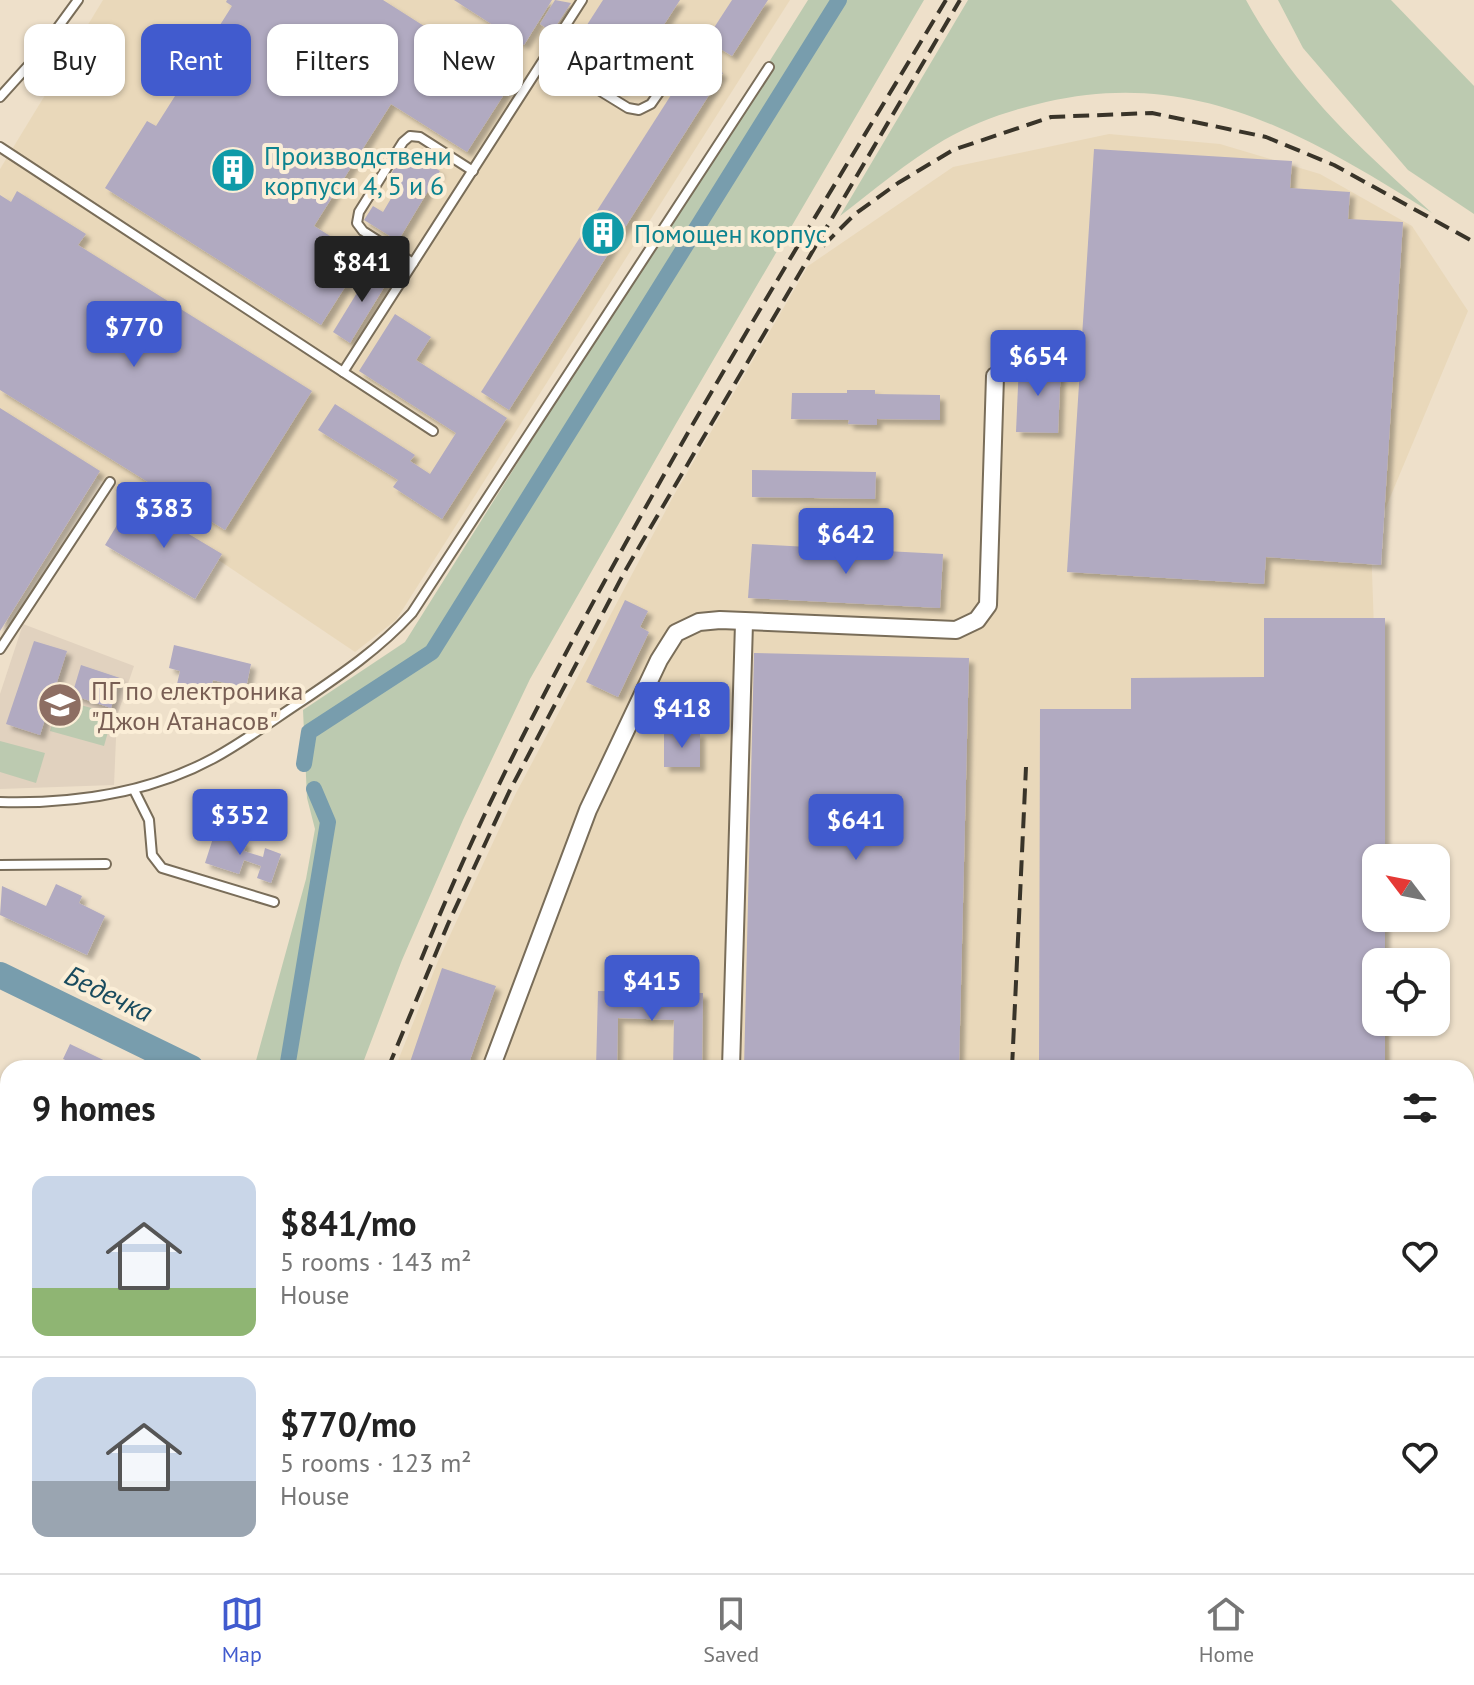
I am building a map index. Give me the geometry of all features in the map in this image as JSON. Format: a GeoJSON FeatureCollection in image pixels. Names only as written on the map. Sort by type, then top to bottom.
{"type":"FeatureCollection","features":[{"type":"Feature","properties":{"kind":"street"},"geometry":{"type":"LineString","coordinates":[[494,1060],[588,810],[659,660],[676,633],[699,622],[720,620],[956,630],[977,620],[988,605],[995,376]]}},
{"type":"Feature","properties":{"kind":"street"},"geometry":{"type":"LineString","coordinates":[[731,1060],[744,623]]}},
{"type":"Feature","properties":{"kind":"lane"},"geometry":{"type":"LineString","coordinates":[[0,97],[37,56],[78,0]]}},
{"type":"Feature","properties":{"kind":"lane"},"geometry":{"type":"LineString","coordinates":[[566,24],[582,0]]}},
{"type":"Feature","properties":{"kind":"lane"},"geometry":{"type":"LineString","coordinates":[[343,372],[539,66]]}},
{"type":"Feature","properties":{"kind":"lane"},"geometry":{"type":"LineString","coordinates":[[0,802],[41,803],[134,790],[198,766],[241,742],[366,657],[403,623],[769,67]]}},
{"type":"Feature","properties":{"kind":"lane"},"geometry":{"type":"LineString","coordinates":[[608,96],[628,108],[639,110],[651,104],[657,96]]}},
{"type":"Feature","properties":{"kind":"lane"},"geometry":{"type":"LineString","coordinates":[[413,263],[363,231],[357,223],[359,212],[403,142],[410,136],[420,137],[473,171]]}},
{"type":"Feature","properties":{"kind":"lane"},"geometry":{"type":"LineString","coordinates":[[0,147],[433,431]]}},
{"type":"Feature","properties":{"kind":"lane"},"geometry":{"type":"LineString","coordinates":[[0,649],[110,482]]}},
{"type":"Feature","properties":{"kind":"lane"},"geometry":{"type":"LineString","coordinates":[[134,790],[149,820],[152,855],[162,868],[274,902]]}},
{"type":"Feature","properties":{"kind":"lane"},"geometry":{"type":"LineString","coordinates":[[0,865],[106,864]]}},
{"type":"Feature","properties":{"kind":"shaded area"},"geometry":{"type":"Polygon","coordinates":[[[103,0],[790,0],[396,620],[355,652],[0,413],[0,169],[44,96],[125,96],[125,24],[88,24],[103,0]]]}},
{"type":"Feature","properties":{"kind":"shaded area"},"geometry":{"type":"Polygon","coordinates":[[[1109,134],[1220,144],[1320,174],[1412,226],[1468,311],[1371,543],[1382,844],[1362,844],[1362,932],[1385,932],[1386,948],[1362,948],[1362,1036],[1389,1036],[1390,1060],[398,1060],[438,961],[515,795],[674,495],[808,266],[953,167],[1109,134]]]}},
{"type":"Feature","properties":{"kind":"shaded area","name":"ПГ по електроника \"Джон Атанасов\""},"geometry":{"type":"Polygon","coordinates":[[[23,624],[134,666],[117,716],[114,785],[0,789],[0,694],[23,624]]]}},
{"type":"Feature","properties":{"kind":"green space"},"geometry":{"type":"Polygon","coordinates":[[[808,0],[924,0],[530,679],[463,820],[402,960],[364,1060],[256,1060],[306,879],[315,829],[307,798],[303,710],[405,642],[808,0]]]}},
{"type":"Feature","properties":{"kind":"green space"},"geometry":{"type":"Polygon","coordinates":[[[968,0],[1246,0],[1265,32],[1307,89],[1353,140],[1432,213],[1296,135],[1250,116],[1202,102],[1153,94],[1101,94],[1033,105],[968,128],[917,158],[840,216],[968,0]]]}},
{"type":"Feature","properties":{"kind":"green space"},"geometry":{"type":"Polygon","coordinates":[[[1278,0],[1391,0],[1474,86],[1474,214],[1408,170],[1303,48],[1278,0]]]}},
{"type":"Feature","properties":{"kind":"green space"},"geometry":{"type":"Polygon","coordinates":[[[59,699],[113,714],[104,746],[50,731],[59,699]]]}},
{"type":"Feature","properties":{"kind":"green space"},"geometry":{"type":"Polygon","coordinates":[[[0,741],[45,753],[36,783],[0,772],[0,741]]]}},
{"type":"Feature","properties":{"kind":"building","name":"Производствени корпуси 4, 5 и 6"},"geometry":{"type":"Polygon","coordinates":[[[383,0],[421,24],[414,24],[414,96],[503,96],[467,152],[391,104],[314,226],[364,257],[321,325],[105,188],[147,121],[156,126],[175,96],[251,96],[251,24],[221,24],[232,6],[226,2],[383,0]]]}},
{"type":"Feature","properties":{"kind":"building"},"geometry":{"type":"Polygon","coordinates":[[[454,0],[552,0],[524,45],[523,24],[491,24],[454,0]]]}},
{"type":"Feature","properties":{"kind":"building"},"geometry":{"type":"Polygon","coordinates":[[[555,0],[571,3],[557,24],[540,24],[555,0]]]}},
{"type":"Feature","properties":{"kind":"building"},"geometry":{"type":"Polygon","coordinates":[[[603,0],[680,0],[664,24],[588,24],[603,0]]]}},
{"type":"Feature","properties":{"kind":"building"},"geometry":{"type":"Polygon","coordinates":[[[732,0],[768,0],[732,56],[722,50],[722,24],[716,24],[732,0]]]}},
{"type":"Feature","properties":{"kind":"building","name":"Помощен корпус"},"geometry":{"type":"Polygon","coordinates":[[[670,96],[708,96],[509,410],[481,392],[670,96]]]}},
{"type":"Feature","properties":{"kind":"building"},"geometry":{"type":"Polygon","coordinates":[[[1094,149],[1292,161],[1290,188],[1350,192],[1348,219],[1403,222],[1381,565],[1266,557],[1264,584],[1067,572],[1094,149]]]}},
{"type":"Feature","properties":{"kind":"building"},"geometry":{"type":"Polygon","coordinates":[[[416,157],[440,171],[398,241],[364,220],[373,206],[383,212],[399,185],[388,179],[400,159],[411,166],[416,157]]]}},
{"type":"Feature","properties":{"kind":"building"},"geometry":{"type":"Polygon","coordinates":[[[17,191],[86,234],[78,245],[312,391],[225,530],[0,390],[0,195],[11,202],[17,191]]]}},
{"type":"Feature","properties":{"kind":"building"},"geometry":{"type":"Polygon","coordinates":[[[374,265],[391,276],[350,343],[333,332],[374,265]]]}},
{"type":"Feature","properties":{"kind":"building"},"geometry":{"type":"Polygon","coordinates":[[[395,314],[431,337],[416,360],[507,418],[442,519],[393,487],[398,480],[318,430],[335,404],[415,455],[410,461],[430,474],[456,433],[359,371],[395,314]]]}},
{"type":"Feature","properties":{"kind":"building"},"geometry":{"type":"Polygon","coordinates":[[[1019,363],[1061,364],[1058,433],[1016,432],[1019,363]]]}},
{"type":"Feature","properties":{"kind":"building"},"geometry":{"type":"Polygon","coordinates":[[[847,390],[875,390],[875,394],[940,395],[940,420],[877,419],[877,425],[848,424],[849,420],[791,419],[792,393],[847,393],[847,390]]]}},
{"type":"Feature","properties":{"kind":"building"},"geometry":{"type":"Polygon","coordinates":[[[0,408],[100,471],[0,631],[0,408]]]}},
{"type":"Feature","properties":{"kind":"building"},"geometry":{"type":"Polygon","coordinates":[[[752,470],[876,472],[875,499],[752,497],[752,470]]]}},
{"type":"Feature","properties":{"kind":"building"},"geometry":{"type":"Polygon","coordinates":[[[132,500],[222,554],[195,599],[105,545],[132,500]]]}},
{"type":"Feature","properties":{"kind":"building"},"geometry":{"type":"Polygon","coordinates":[[[752,544],[943,554],[940,608],[748,598],[752,544]]]}},
{"type":"Feature","properties":{"kind":"building"},"geometry":{"type":"Polygon","coordinates":[[[625,600],[648,611],[640,627],[649,632],[618,697],[586,682],[625,600]]]}},
{"type":"Feature","properties":{"kind":"building"},"geometry":{"type":"Polygon","coordinates":[[[1264,618],[1385,618],[1385,844],[1362,844],[1362,932],[1385,932],[1385,948],[1362,948],[1362,1036],[1385,1036],[1385,1060],[1039,1060],[1040,709],[1131,709],[1131,678],[1264,677],[1264,618]]]}},
{"type":"Feature","properties":{"kind":"building"},"geometry":{"type":"Polygon","coordinates":[[[34,641],[67,651],[40,735],[6,724],[34,641]]]}},
{"type":"Feature","properties":{"kind":"building"},"geometry":{"type":"Polygon","coordinates":[[[174,645],[251,664],[246,688],[213,680],[210,692],[177,684],[180,671],[169,668],[174,645]]]}},
{"type":"Feature","properties":{"kind":"building"},"geometry":{"type":"Polygon","coordinates":[[[754,653],[969,658],[959,1060],[744,1060],[754,653]]]}},
{"type":"Feature","properties":{"kind":"building"},"geometry":{"type":"Polygon","coordinates":[[[81,665],[120,678],[111,708],[72,695],[81,665]]]}},
{"type":"Feature","properties":{"kind":"building"},"geometry":{"type":"Polygon","coordinates":[[[664,732],[700,732],[700,767],[664,767],[664,732]]]}},
{"type":"Feature","properties":{"kind":"building"},"geometry":{"type":"Polygon","coordinates":[[[215,832],[247,843],[244,851],[263,857],[265,848],[281,854],[271,883],[257,878],[261,866],[244,860],[239,874],[205,863],[215,832]]]}},
{"type":"Feature","properties":{"kind":"building"},"geometry":{"type":"Polygon","coordinates":[[[56,884],[82,896],[79,903],[105,916],[87,955],[0,915],[2,886],[46,906],[56,884]]]}},
{"type":"Feature","properties":{"kind":"building"},"geometry":{"type":"Polygon","coordinates":[[[442,968],[496,986],[470,1060],[411,1060],[442,968]]]}},
{"type":"Feature","properties":{"kind":"building"},"geometry":{"type":"Polygon","coordinates":[[[598,991],[703,993],[702,1060],[673,1060],[674,1020],[618,1018],[617,1060],[596,1060],[598,991]]]}},
{"type":"Feature","properties":{"kind":"building"},"geometry":{"type":"Polygon","coordinates":[[[70,1044],[103,1060],[65,1060],[63,1059],[70,1044]]]}},
{"type":"Feature","properties":{"kind":"waterway"},"geometry":{"type":"LineString","coordinates":[[304,764],[309,732],[432,652],[839,0]]}},
{"type":"Feature","properties":{"kind":"waterway"},"geometry":{"type":"LineString","coordinates":[[288,1060],[328,822],[314,789]]}},
{"type":"Feature","properties":{"kind":"waterway","name":"Бедечка"},"geometry":{"type":"LineString","coordinates":[[0,975],[175,1060]]}},
{"type":"Feature","properties":{"kind":"railway"},"geometry":{"type":"LineString","coordinates":[[421,960],[495,792],[608,575],[751,324],[946,0]]}},
{"type":"Feature","properties":{"kind":"railway"},"geometry":{"type":"LineString","coordinates":[[391,1060],[448,924],[509,792],[625,571],[960,0]]}},
{"type":"Feature","properties":{"kind":"railway"},"geometry":{"type":"LineString","coordinates":[[823,246],[855,214],[898,183],[953,150],[1051,117],[1152,113],[1266,137],[1334,165],[1474,242]]}},
{"type":"Feature","properties":{"kind":"railway"},"geometry":{"type":"LineString","coordinates":[[1012,1060],[1026,767]]}},
{"type":"Feature","properties":{"kind":"place","name":"Производствени корпуси 4, 5 и 6"},"geometry":{"type":"Point","coordinates":[233,170]}},
{"type":"Feature","properties":{"kind":"place","name":"Помощен корпус"},"geometry":{"type":"Point","coordinates":[603,233]}},
{"type":"Feature","properties":{"kind":"place","name":"ПГ по електроника \"Джон Атанасов\""},"geometry":{"type":"Point","coordinates":[60,705]}}]}
